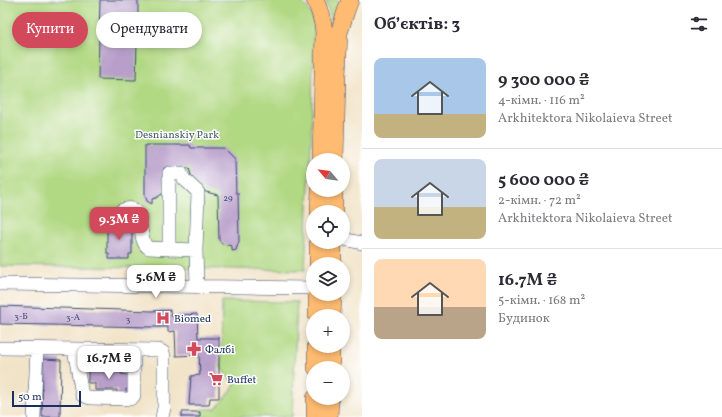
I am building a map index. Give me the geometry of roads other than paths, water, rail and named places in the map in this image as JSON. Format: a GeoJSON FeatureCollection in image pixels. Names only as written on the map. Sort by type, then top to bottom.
{"type":"FeatureCollection","features":[{"type":"Feature","properties":{"kind":"main road"},"geometry":{"type":"LineString","coordinates":[[315,0],[323,22],[324,32],[320,153]]}},
{"type":"Feature","properties":{"kind":"main road"},"geometry":{"type":"LineString","coordinates":[[335,153],[339,33],[350,0]]}},
{"type":"Feature","properties":{"kind":"main road"},"geometry":{"type":"LineString","coordinates":[[315,405],[315,417]]}},
{"type":"Feature","properties":{"kind":"main road"},"geometry":{"type":"LineString","coordinates":[[329,417],[330,405]]}},
{"type":"Feature","properties":{"kind":"street"},"geometry":{"type":"LineString","coordinates":[[168,249],[169,173],[181,173],[184,179],[198,192],[196,250],[197,287]]}},
{"type":"Feature","properties":{"kind":"street"},"geometry":{"type":"LineString","coordinates":[[120,213],[122,210],[131,208],[139,215],[141,221],[142,240],[146,247],[196,250]]}},
{"type":"Feature","properties":{"kind":"street"},"geometry":{"type":"LineString","coordinates":[[350,240],[362,243]]}},
{"type":"Feature","properties":{"kind":"street"},"geometry":{"type":"LineString","coordinates":[[0,284],[306,288]]}},
{"type":"Feature","properties":{"kind":"street"},"geometry":{"type":"LineString","coordinates":[[0,348],[159,350],[163,352],[164,356],[164,408],[162,417]]}},
{"type":"Feature","properties":{"kind":"street"},"geometry":{"type":"LineString","coordinates":[[34,417],[37,349]]}},
{"type":"Feature","properties":{"kind":"street"},"geometry":{"type":"LineString","coordinates":[[74,349],[82,395],[90,398],[130,399],[134,395],[134,350]]}},
{"type":"Feature","properties":{"kind":"place","name":"Biomed"},"geometry":{"type":"Point","coordinates":[163,318]}},
{"type":"Feature","properties":{"kind":"place","name":"Фалбі"},"geometry":{"type":"Point","coordinates":[194,349]}},
{"type":"Feature","properties":{"kind":"place","name":"Buffet"},"geometry":{"type":"Point","coordinates":[216,379]}},
{"type":"Feature","properties":{"kind":"park label","name":"Desnianskiy Park"},"geometry":{"type":"Point","coordinates":[177,134]}}]}
